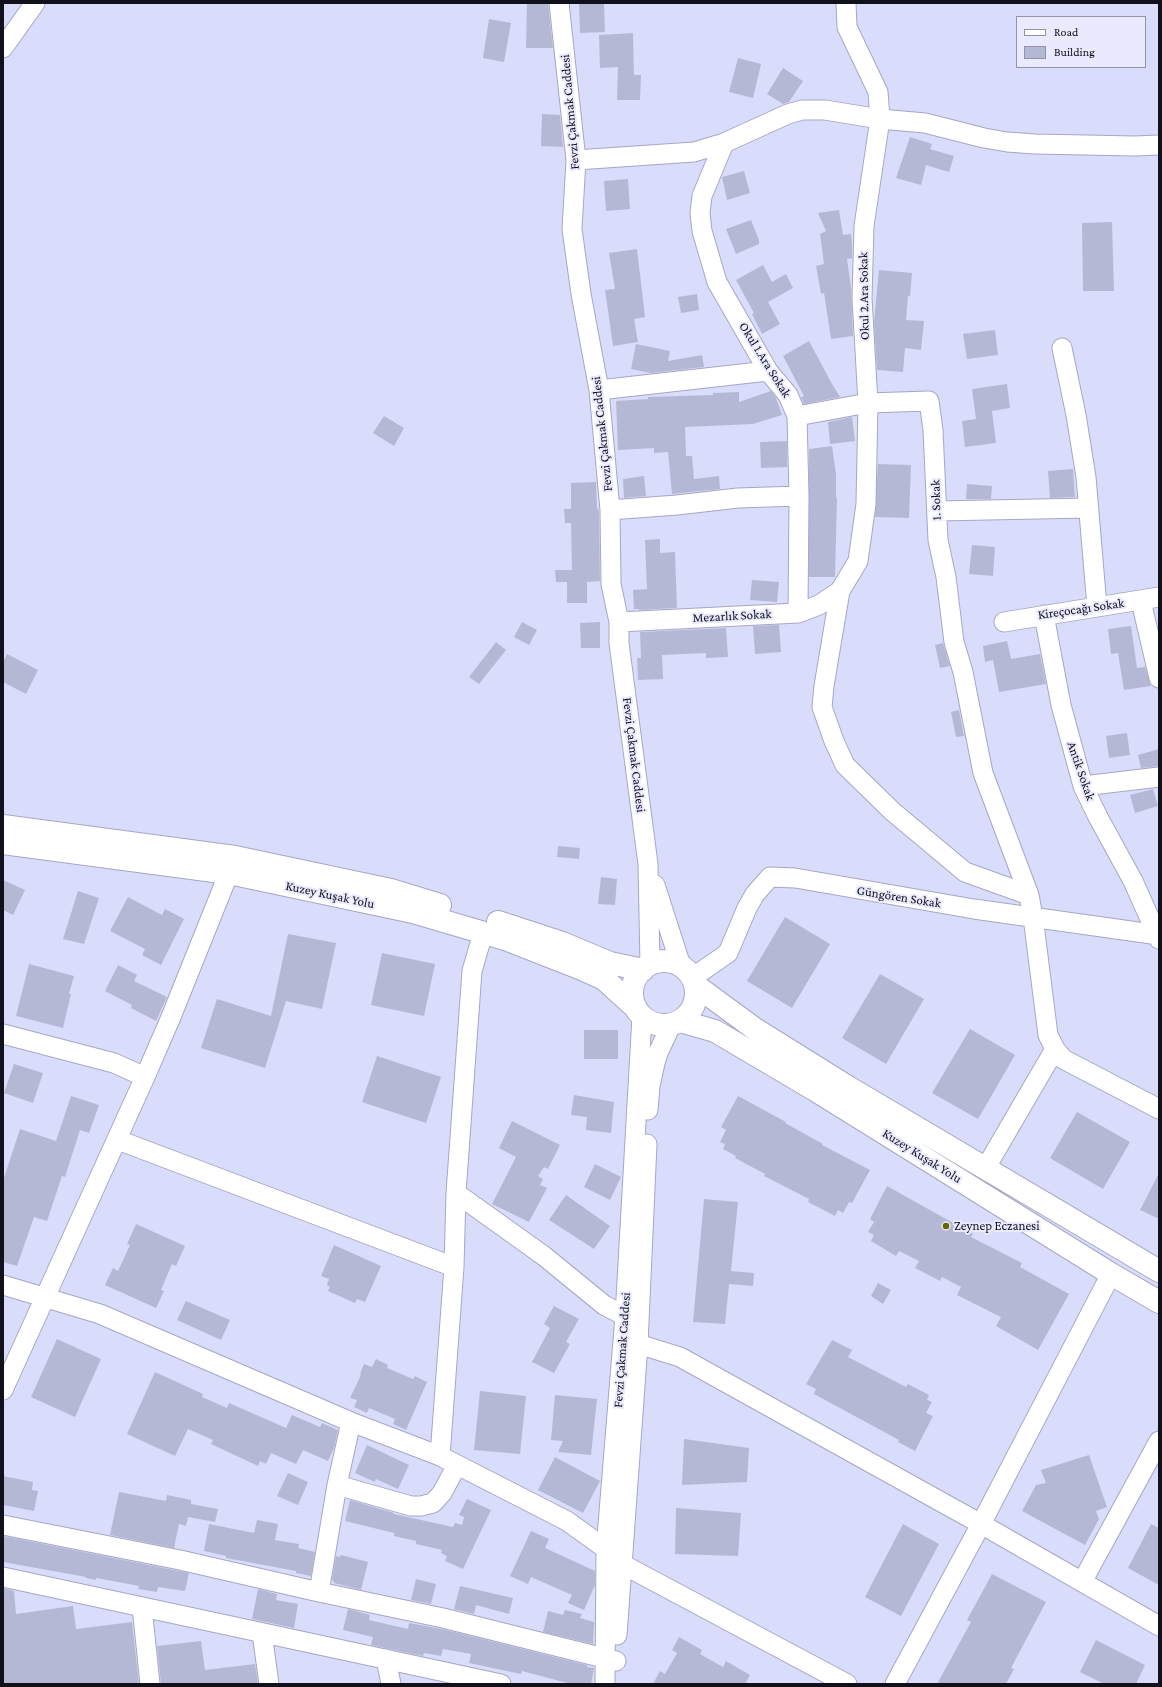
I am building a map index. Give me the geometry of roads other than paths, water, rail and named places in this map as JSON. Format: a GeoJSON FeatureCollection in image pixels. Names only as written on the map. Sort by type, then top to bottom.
{"type":"FeatureCollection","features":[{"type":"Feature","properties":{"kind":"main road","name":"Kuzey Kuşak Yolu"},"geometry":{"type":"LineString","coordinates":[[3,826],[232,865],[391,890],[512,926],[562,943],[610,963],[646,967]]}},
{"type":"Feature","properties":{"kind":"main road","name":"Kuzey Kuşak Yolu"},"geometry":{"type":"LineString","coordinates":[[3,844],[232,865],[413,912],[508,940],[604,979],[639,1012]]}},
{"type":"Feature","properties":{"kind":"main road"},"geometry":{"type":"LineString","coordinates":[[666,961],[689,976],[696,999],[690,1012],[675,1023],[656,1024],[639,1012],[633,999],[633,988],[636,978],[646,967],[666,961]]}},
{"type":"Feature","properties":{"kind":"main road","name":"Kuzey Kuşak Yolu"},"geometry":{"type":"LineString","coordinates":[[689,976],[762,1033],[848,1087],[1159,1271]]}},
{"type":"Feature","properties":{"kind":"main road","name":"Kuzey Kuşak Yolu"},"geometry":{"type":"LineString","coordinates":[[675,1023],[715,1031],[822,1094],[1111,1274],[1159,1302]]}},
{"type":"Feature","properties":{"kind":"street"},"geometry":{"type":"LineString","coordinates":[[3,48],[35,3]]}},
{"type":"Feature","properties":{"kind":"street","name":"Fevzi Çakmak Caddesi"},"geometry":{"type":"LineString","coordinates":[[559,3],[576,160],[572,229],[581,294],[599,390],[610,510],[612,584],[619,622],[620,644],[648,864]]}},
{"type":"Feature","properties":{"kind":"street","name":"Okul 2.Ara Sokak"},"geometry":{"type":"LineString","coordinates":[[840,591],[858,561],[866,504],[868,403],[862,298],[864,226],[880,119],[878,92],[847,27],[846,3]]}},
{"type":"Feature","properties":{"kind":"street"},"geometry":{"type":"LineString","coordinates":[[576,160],[694,152],[724,143],[788,114],[802,110],[825,110],[880,119],[925,123],[984,138],[1007,142],[1135,146],[1159,145]]}},
{"type":"Feature","properties":{"kind":"street","name":"Okul 1.Ara Sokak"},"geometry":{"type":"LineString","coordinates":[[724,143],[702,196],[700,213],[702,231],[717,282],[768,370],[788,395],[797,416],[799,496],[798,613]]}},
{"type":"Feature","properties":{"kind":"street"},"geometry":{"type":"LineString","coordinates":[[1062,348],[1082,453],[1089,508],[1097,607]]}},
{"type":"Feature","properties":{"kind":"street"},"geometry":{"type":"LineString","coordinates":[[599,390],[768,370]]}},
{"type":"Feature","properties":{"kind":"street","name":"1. Sokak"},"geometry":{"type":"LineString","coordinates":[[868,403],[929,401],[933,430],[938,540],[950,598],[954,642],[963,672],[983,772],[1029,895],[1048,1035],[1055,1049]]}},
{"type":"Feature","properties":{"kind":"street"},"geometry":{"type":"LineString","coordinates":[[797,416],[868,403]]}},
{"type":"Feature","properties":{"kind":"street"},"geometry":{"type":"LineString","coordinates":[[610,510],[677,505],[738,498],[799,496]]}},
{"type":"Feature","properties":{"kind":"street"},"geometry":{"type":"LineString","coordinates":[[937,511],[1089,508]]}},
{"type":"Feature","properties":{"kind":"street"},"geometry":{"type":"LineString","coordinates":[[840,591],[824,686],[822,707],[834,741],[845,765],[892,811],[964,872],[1029,895]]}},
{"type":"Feature","properties":{"kind":"street","name":"Mezarlık Sokak"},"geometry":{"type":"LineString","coordinates":[[619,622],[798,613],[819,605],[840,591]]}},
{"type":"Feature","properties":{"kind":"street","name":"Kireçocağı Sokak"},"geometry":{"type":"LineString","coordinates":[[1004,622],[1159,597]]}},
{"type":"Feature","properties":{"kind":"street"},"geometry":{"type":"LineString","coordinates":[[1140,601],[1159,678]]}},
{"type":"Feature","properties":{"kind":"street","name":"Antik Sokak"},"geometry":{"type":"LineString","coordinates":[[1044,615],[1061,705],[1083,786],[1104,829],[1133,881],[1159,936]]}},
{"type":"Feature","properties":{"kind":"street"},"geometry":{"type":"LineString","coordinates":[[1083,786],[1159,777]]}},
{"type":"Feature","properties":{"kind":"street"},"geometry":{"type":"LineString","coordinates":[[646,967],[648,864]]}},
{"type":"Feature","properties":{"kind":"street"},"geometry":{"type":"LineString","coordinates":[[648,864],[689,976]]}},
{"type":"Feature","properties":{"kind":"street"},"geometry":{"type":"LineString","coordinates":[[3,1390],[44,1297],[118,1140],[171,1017],[232,865]]}},
{"type":"Feature","properties":{"kind":"street","name":"Güngören Sokak"},"geometry":{"type":"LineString","coordinates":[[689,976],[728,953],[754,894],[770,877],[795,878],[891,896],[1159,936]]}},
{"type":"Feature","properties":{"kind":"street"},"geometry":{"type":"LineString","coordinates":[[440,1456],[454,1268],[456,1192],[472,971],[483,933]]}},
{"type":"Feature","properties":{"kind":"street","name":"Fevzi Çakmak Caddesi"},"geometry":{"type":"LineString","coordinates":[[605,1684],[611,1660],[606,1549],[625,1316],[639,1012]]}},
{"type":"Feature","properties":{"kind":"street"},"geometry":{"type":"LineString","coordinates":[[615,1684],[611,1660],[622,1564],[638,1344],[650,1092],[658,1053],[675,1023]]}},
{"type":"Feature","properties":{"kind":"street"},"geometry":{"type":"LineString","coordinates":[[3,1034],[114,1062],[145,1077]]}},
{"type":"Feature","properties":{"kind":"street"},"geometry":{"type":"LineString","coordinates":[[985,1169],[1055,1049],[1064,1059],[1159,1109]]}},
{"type":"Feature","properties":{"kind":"street"},"geometry":{"type":"LineString","coordinates":[[118,1140],[454,1268]]}},
{"type":"Feature","properties":{"kind":"street"},"geometry":{"type":"LineString","coordinates":[[456,1192],[544,1256],[604,1305],[625,1316]]}},
{"type":"Feature","properties":{"kind":"street"},"geometry":{"type":"LineString","coordinates":[[895,1684],[1111,1274]]}},
{"type":"Feature","properties":{"kind":"street"},"geometry":{"type":"LineString","coordinates":[[3,1284],[100,1314],[351,1422],[440,1456],[567,1521],[606,1549],[622,1564],[848,1684]]}},
{"type":"Feature","properties":{"kind":"street"},"geometry":{"type":"LineString","coordinates":[[638,1344],[680,1357],[980,1524],[1159,1626]]}},
{"type":"Feature","properties":{"kind":"street"},"geometry":{"type":"LineString","coordinates":[[319,1592],[337,1485],[351,1422]]}},
{"type":"Feature","properties":{"kind":"street"},"geometry":{"type":"LineString","coordinates":[[1082,1582],[1159,1441]]}},
{"type":"Feature","properties":{"kind":"street"},"geometry":{"type":"LineString","coordinates":[[337,1485],[411,1506],[421,1506],[433,1503],[442,1493],[457,1465]]}},
{"type":"Feature","properties":{"kind":"street"},"geometry":{"type":"LineString","coordinates":[[3,1525],[180,1560],[442,1618],[611,1660]]}},
{"type":"Feature","properties":{"kind":"street"},"geometry":{"type":"LineString","coordinates":[[3,1577],[386,1659],[470,1681],[501,1684]]}},
{"type":"Feature","properties":{"kind":"street"},"geometry":{"type":"LineString","coordinates":[[142,1607],[150,1684]]}},
{"type":"Feature","properties":{"kind":"street"},"geometry":{"type":"LineString","coordinates":[[262,1633],[269,1684]]}},
{"type":"Feature","properties":{"kind":"street"},"geometry":{"type":"LineString","coordinates":[[386,1659],[391,1684]]}},
{"type":"Feature","properties":{"kind":"place","name":"Zeynep Eczanesi"},"geometry":{"type":"Point","coordinates":[946,1226]}}]}
